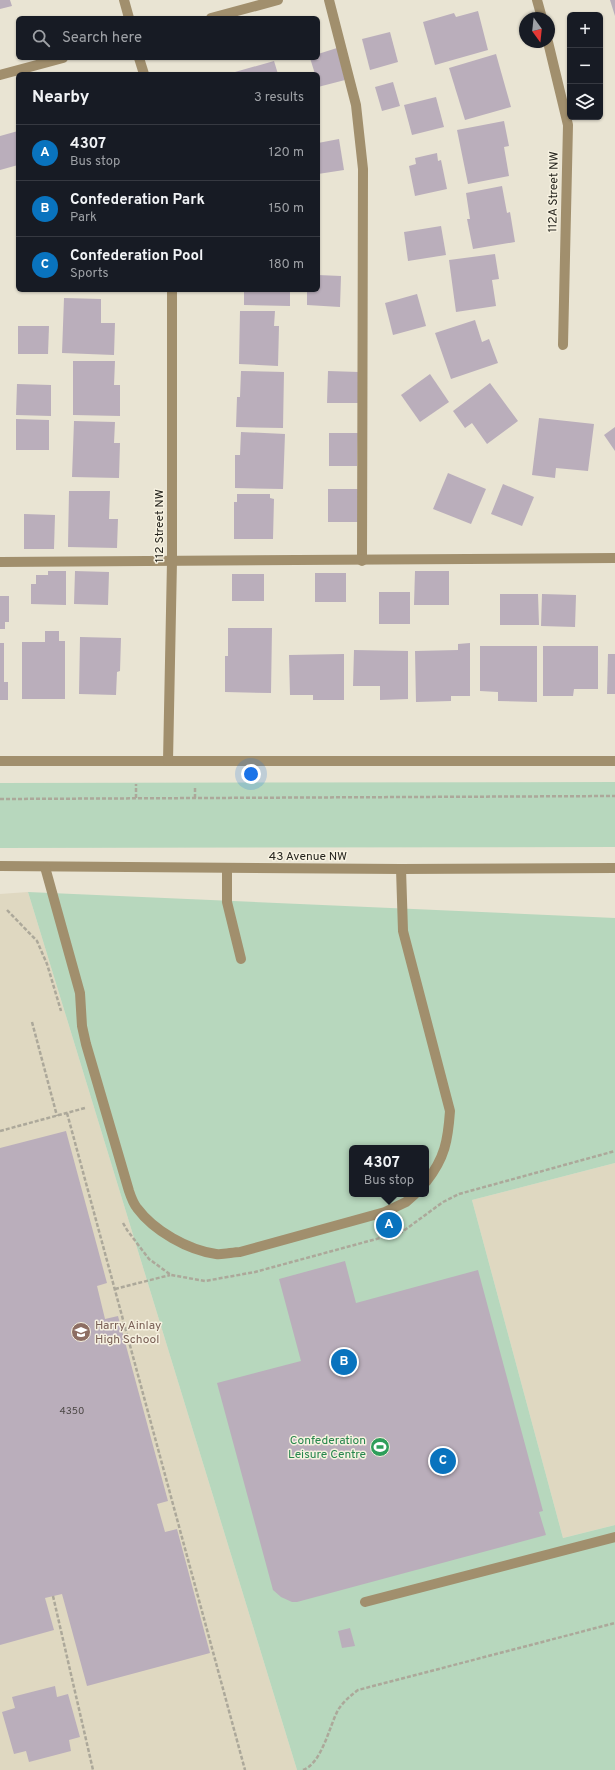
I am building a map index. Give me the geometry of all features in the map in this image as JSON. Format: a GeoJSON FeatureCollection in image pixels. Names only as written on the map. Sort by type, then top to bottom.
{"type":"FeatureCollection","features":[{"type":"Feature","properties":{"kind":"street"},"geometry":{"type":"LineString","coordinates":[[124,0],[128,16]]}},
{"type":"Feature","properties":{"kind":"street"},"geometry":{"type":"LineString","coordinates":[[218,16],[278,0]]}},
{"type":"Feature","properties":{"kind":"street"},"geometry":{"type":"LineString","coordinates":[[329,0],[356,105],[363,169],[362,561]]}},
{"type":"Feature","properties":{"kind":"street"},"geometry":{"type":"LineString","coordinates":[[537,0],[540,12]]}},
{"type":"Feature","properties":{"kind":"street","name":"112A Street NW"},"geometry":{"type":"LineString","coordinates":[[549,48],[568,125],[563,345]]}},
{"type":"Feature","properties":{"kind":"street"},"geometry":{"type":"LineString","coordinates":[[0,75],[56,60]]}},
{"type":"Feature","properties":{"kind":"street"},"geometry":{"type":"LineString","coordinates":[[140,60],[144,72]]}},
{"type":"Feature","properties":{"kind":"street","name":"112 Street NW"},"geometry":{"type":"LineString","coordinates":[[168,761],[172,560],[172,292]]}},
{"type":"Feature","properties":{"kind":"street"},"geometry":{"type":"LineString","coordinates":[[0,562],[172,560],[362,561],[482,558],[615,558]]}},
{"type":"Feature","properties":{"kind":"street"},"geometry":{"type":"LineString","coordinates":[[0,761],[615,761]]}},
{"type":"Feature","properties":{"kind":"street","name":"43 Avenue NW"},"geometry":{"type":"LineString","coordinates":[[0,866],[401,869],[615,868]]}},
{"type":"Feature","properties":{"kind":"street"},"geometry":{"type":"LineString","coordinates":[[45,867],[80,993],[82,1026],[86,1044],[126,1184],[136,1207],[148,1221],[186,1244],[217,1255],[240,1252],[385,1212],[406,1202],[412,1197]]}},
{"type":"Feature","properties":{"kind":"street"},"geometry":{"type":"LineString","coordinates":[[227,868],[227,902],[240,960]]}},
{"type":"Feature","properties":{"kind":"street"},"geometry":{"type":"LineString","coordinates":[[401,869],[403,931],[450,1111],[449,1135],[444,1155],[429,1178]]}},
{"type":"Feature","properties":{"kind":"street"},"geometry":{"type":"LineString","coordinates":[[365,1602],[615,1537]]}},
{"type":"Feature","properties":{"kind":"path"},"geometry":{"type":"LineString","coordinates":[[136,784],[136,798]]}},
{"type":"Feature","properties":{"kind":"path"},"geometry":{"type":"LineString","coordinates":[[195,787],[195,798]]}},
{"type":"Feature","properties":{"kind":"path"},"geometry":{"type":"LineString","coordinates":[[0,799],[615,796]]}},
{"type":"Feature","properties":{"kind":"path"},"geometry":{"type":"LineString","coordinates":[[7,910],[37,941],[47,964],[61,1014]]}},
{"type":"Feature","properties":{"kind":"path"},"geometry":{"type":"LineString","coordinates":[[32,1022],[57,1116]]}},
{"type":"Feature","properties":{"kind":"path"},"geometry":{"type":"LineString","coordinates":[[0,1131],[88,1108],[86,1100]]}},
{"type":"Feature","properties":{"kind":"path"},"geometry":{"type":"LineString","coordinates":[[67,1113],[245,1770]]}},
{"type":"Feature","properties":{"kind":"path"},"geometry":{"type":"LineString","coordinates":[[115,1289],[171,1275],[205,1281],[255,1272],[402,1232],[443,1202],[459,1194],[615,1151]]}},
{"type":"Feature","properties":{"kind":"path"},"geometry":{"type":"LineString","coordinates":[[121,1218],[126,1230],[149,1259],[171,1275]]}},
{"type":"Feature","properties":{"kind":"path"},"geometry":{"type":"LineString","coordinates":[[53,1596],[93,1770]]}},
{"type":"Feature","properties":{"kind":"path"},"geometry":{"type":"LineString","coordinates":[[303,1770],[308,1768],[316,1761],[338,1710],[346,1698],[358,1690],[615,1623]]}},
{"type":"Feature","properties":{"kind":"shaded area","name":"Harry Ainlay High School"},"geometry":{"type":"Polygon","coordinates":[[[28,892],[297,1770],[0,1770],[0,894],[28,892]]]}},
{"type":"Feature","properties":{"kind":"shaded area"},"geometry":{"type":"Polygon","coordinates":[[[615,1163],[615,1525],[563,1538],[472,1200],[615,1163]]]}},
{"type":"Feature","properties":{"kind":"green space"},"geometry":{"type":"Polygon","coordinates":[[[615,782],[615,847],[0,848],[0,783],[615,782]]]}},
{"type":"Feature","properties":{"kind":"green space"},"geometry":{"type":"Polygon","coordinates":[[[28,892],[615,918],[615,1163],[472,1200],[563,1538],[615,1525],[615,1770],[297,1770],[28,892]]]}},
{"type":"Feature","properties":{"kind":"building"},"geometry":{"type":"Polygon","coordinates":[[[0,0],[10,0],[12,6],[0,9],[0,0]]]}},
{"type":"Feature","properties":{"kind":"building"},"geometry":{"type":"Polygon","coordinates":[[[610,0],[615,0],[615,16],[610,0]]]}},
{"type":"Feature","properties":{"kind":"building"},"geometry":{"type":"Polygon","coordinates":[[[478,11],[488,50],[435,65],[423,22],[454,13],[456,17],[478,11]]]}},
{"type":"Feature","properties":{"kind":"building"},"geometry":{"type":"Polygon","coordinates":[[[390,32],[398,62],[370,70],[362,39],[390,32]]]}},
{"type":"Feature","properties":{"kind":"building"},"geometry":{"type":"Polygon","coordinates":[[[337,48],[345,80],[320,86],[320,72],[314,72],[311,60],[320,60],[320,53],[337,48]]]}},
{"type":"Feature","properties":{"kind":"building"},"geometry":{"type":"Polygon","coordinates":[[[496,54],[511,107],[465,120],[449,68],[496,54]]]}},
{"type":"Feature","properties":{"kind":"building"},"geometry":{"type":"Polygon","coordinates":[[[274,61],[277,72],[235,72],[274,61]]]}},
{"type":"Feature","properties":{"kind":"building"},"geometry":{"type":"Polygon","coordinates":[[[393,82],[400,106],[382,111],[375,87],[393,82]]]}},
{"type":"Feature","properties":{"kind":"building"},"geometry":{"type":"Polygon","coordinates":[[[436,97],[444,127],[412,135],[404,105],[436,97]]]}},
{"type":"Feature","properties":{"kind":"building"},"geometry":{"type":"Polygon","coordinates":[[[504,121],[509,146],[504,147],[509,176],[468,184],[457,130],[504,121]]]}},
{"type":"Feature","properties":{"kind":"building"},"geometry":{"type":"Polygon","coordinates":[[[16,132],[16,166],[0,170],[0,136],[16,132]]]}},
{"type":"Feature","properties":{"kind":"building"},"geometry":{"type":"Polygon","coordinates":[[[339,139],[344,170],[320,174],[320,143],[339,139]]]}},
{"type":"Feature","properties":{"kind":"building"},"geometry":{"type":"Polygon","coordinates":[[[437,153],[438,161],[441,160],[447,189],[415,196],[409,166],[416,164],[415,158],[437,153]]]}},
{"type":"Feature","properties":{"kind":"building"},"geometry":{"type":"Polygon","coordinates":[[[502,186],[507,213],[510,212],[515,242],[473,249],[467,219],[470,219],[466,193],[502,186]]]}},
{"type":"Feature","properties":{"kind":"building"},"geometry":{"type":"Polygon","coordinates":[[[441,226],[446,255],[408,261],[404,232],[441,226]]]}},
{"type":"Feature","properties":{"kind":"building"},"geometry":{"type":"Polygon","coordinates":[[[495,254],[499,279],[492,280],[496,306],[456,312],[449,260],[495,254]]]}},
{"type":"Feature","properties":{"kind":"building"},"geometry":{"type":"Polygon","coordinates":[[[320,275],[341,276],[340,307],[307,305],[307,292],[320,292],[320,275]]]}},
{"type":"Feature","properties":{"kind":"building"},"geometry":{"type":"Polygon","coordinates":[[[244,292],[290,292],[290,306],[244,305],[244,292]]]}},
{"type":"Feature","properties":{"kind":"building"},"geometry":{"type":"Polygon","coordinates":[[[417,294],[426,326],[393,335],[385,303],[417,294]]]}},
{"type":"Feature","properties":{"kind":"building"},"geometry":{"type":"Polygon","coordinates":[[[64,298],[101,299],[101,323],[115,323],[114,355],[62,353],[64,298]]]}},
{"type":"Feature","properties":{"kind":"building"},"geometry":{"type":"Polygon","coordinates":[[[240,311],[275,311],[274,326],[279,326],[278,366],[239,364],[240,311]]]}},
{"type":"Feature","properties":{"kind":"building"},"geometry":{"type":"Polygon","coordinates":[[[475,320],[482,342],[489,339],[498,363],[451,379],[435,333],[475,320]]]}},
{"type":"Feature","properties":{"kind":"building"},"geometry":{"type":"Polygon","coordinates":[[[18,326],[49,326],[48,354],[18,354],[18,326]]]}},
{"type":"Feature","properties":{"kind":"building"},"geometry":{"type":"Polygon","coordinates":[[[73,361],[115,361],[114,385],[120,385],[120,416],[73,415],[73,361]]]}},
{"type":"Feature","properties":{"kind":"building"},"geometry":{"type":"Polygon","coordinates":[[[241,371],[284,372],[283,428],[236,427],[237,397],[240,397],[241,371]]]}},
{"type":"Feature","properties":{"kind":"building"},"geometry":{"type":"Polygon","coordinates":[[[328,371],[359,372],[358,403],[327,403],[328,371]]]}},
{"type":"Feature","properties":{"kind":"building"},"geometry":{"type":"Polygon","coordinates":[[[430,374],[449,402],[420,422],[401,395],[430,374]]]}},
{"type":"Feature","properties":{"kind":"building"},"geometry":{"type":"Polygon","coordinates":[[[490,383],[518,421],[487,444],[472,423],[465,428],[453,411],[490,383]]]}},
{"type":"Feature","properties":{"kind":"building"},"geometry":{"type":"Polygon","coordinates":[[[17,384],[51,385],[51,416],[16,415],[17,384]]]}},
{"type":"Feature","properties":{"kind":"building"},"geometry":{"type":"Polygon","coordinates":[[[539,418],[594,424],[588,471],[556,468],[555,478],[532,475],[539,418]]]}},
{"type":"Feature","properties":{"kind":"building"},"geometry":{"type":"Polygon","coordinates":[[[16,419],[49,420],[49,450],[16,450],[16,419]]]}},
{"type":"Feature","properties":{"kind":"building"},"geometry":{"type":"Polygon","coordinates":[[[74,421],[115,422],[114,443],[120,443],[119,478],[72,477],[74,421]]]}},
{"type":"Feature","properties":{"kind":"building"},"geometry":{"type":"Polygon","coordinates":[[[615,427],[615,451],[604,435],[615,427]]]}},
{"type":"Feature","properties":{"kind":"building"},"geometry":{"type":"Polygon","coordinates":[[[241,432],[285,434],[283,489],[235,488],[235,455],[240,455],[241,432]]]}},
{"type":"Feature","properties":{"kind":"building"},"geometry":{"type":"Polygon","coordinates":[[[329,433],[358,433],[357,466],[329,466],[329,433]]]}},
{"type":"Feature","properties":{"kind":"building"},"geometry":{"type":"Polygon","coordinates":[[[448,473],[486,489],[471,524],[433,509],[448,473]]]}},
{"type":"Feature","properties":{"kind":"building"},"geometry":{"type":"Polygon","coordinates":[[[503,484],[534,497],[522,526],[491,514],[503,484]]]}},
{"type":"Feature","properties":{"kind":"building"},"geometry":{"type":"Polygon","coordinates":[[[328,489],[359,489],[359,522],[328,522],[328,489]]]}},
{"type":"Feature","properties":{"kind":"building"},"geometry":{"type":"Polygon","coordinates":[[[69,491],[110,491],[109,519],[118,519],[117,548],[68,547],[69,491]]]}},
{"type":"Feature","properties":{"kind":"building"},"geometry":{"type":"Polygon","coordinates":[[[237,494],[270,494],[270,498],[274,499],[273,539],[234,539],[234,502],[237,502],[237,494]]]}},
{"type":"Feature","properties":{"kind":"building"},"geometry":{"type":"Polygon","coordinates":[[[24,514],[55,515],[54,549],[24,549],[24,514]]]}},
{"type":"Feature","properties":{"kind":"building"},"geometry":{"type":"Polygon","coordinates":[[[48,571],[66,571],[66,605],[31,604],[31,584],[36,584],[36,575],[48,575],[48,571]]]}},
{"type":"Feature","properties":{"kind":"building"},"geometry":{"type":"Polygon","coordinates":[[[75,571],[109,572],[108,605],[74,604],[75,571]]]}},
{"type":"Feature","properties":{"kind":"building"},"geometry":{"type":"Polygon","coordinates":[[[415,571],[449,571],[449,605],[414,605],[415,571]]]}},
{"type":"Feature","properties":{"kind":"building"},"geometry":{"type":"Polygon","coordinates":[[[315,573],[346,573],[346,602],[315,602],[315,573]]]}},
{"type":"Feature","properties":{"kind":"building"},"geometry":{"type":"Polygon","coordinates":[[[232,574],[264,574],[264,601],[232,601],[232,574]]]}},
{"type":"Feature","properties":{"kind":"building"},"geometry":{"type":"Polygon","coordinates":[[[379,592],[410,592],[410,624],[379,624],[379,592]]]}},
{"type":"Feature","properties":{"kind":"building"},"geometry":{"type":"Polygon","coordinates":[[[500,594],[538,594],[539,625],[500,625],[500,594]]]}},
{"type":"Feature","properties":{"kind":"building"},"geometry":{"type":"Polygon","coordinates":[[[542,594],[576,595],[575,627],[541,626],[542,594]]]}},
{"type":"Feature","properties":{"kind":"building"},"geometry":{"type":"Polygon","coordinates":[[[0,596],[9,596],[9,622],[5,622],[5,629],[0,629],[0,596]]]}},
{"type":"Feature","properties":{"kind":"building"},"geometry":{"type":"Polygon","coordinates":[[[228,628],[272,628],[271,693],[225,692],[225,656],[228,656],[228,628]]]}},
{"type":"Feature","properties":{"kind":"building"},"geometry":{"type":"Polygon","coordinates":[[[45,631],[59,631],[59,641],[65,641],[65,699],[22,699],[22,642],[45,642],[45,631]]]}},
{"type":"Feature","properties":{"kind":"building"},"geometry":{"type":"Polygon","coordinates":[[[80,637],[121,638],[120,671],[117,672],[116,695],[79,694],[80,637]]]}},
{"type":"Feature","properties":{"kind":"building"},"geometry":{"type":"Polygon","coordinates":[[[0,643],[4,643],[4,682],[8,682],[8,700],[0,700],[0,643]]]}},
{"type":"Feature","properties":{"kind":"building"},"geometry":{"type":"Polygon","coordinates":[[[470,643],[470,696],[451,696],[451,701],[416,702],[415,651],[458,650],[458,644],[470,643]]]}},
{"type":"Feature","properties":{"kind":"building"},"geometry":{"type":"Polygon","coordinates":[[[480,646],[537,646],[537,702],[498,701],[498,692],[480,691],[480,646]]]}},
{"type":"Feature","properties":{"kind":"building"},"geometry":{"type":"Polygon","coordinates":[[[543,646],[598,646],[598,689],[574,689],[573,696],[543,696],[543,646]]]}},
{"type":"Feature","properties":{"kind":"building"},"geometry":{"type":"Polygon","coordinates":[[[354,650],[408,651],[408,699],[380,700],[380,686],[353,686],[354,650]]]}},
{"type":"Feature","properties":{"kind":"building"},"geometry":{"type":"Polygon","coordinates":[[[344,654],[344,700],[313,700],[313,695],[290,695],[289,655],[344,654]]]}},
{"type":"Feature","properties":{"kind":"building"},"geometry":{"type":"Polygon","coordinates":[[[608,654],[615,654],[615,694],[607,694],[608,654]]]}},
{"type":"Feature","properties":{"kind":"building"},"geometry":{"type":"Polygon","coordinates":[[[66,1131],[107,1283],[97,1286],[105,1319],[118,1316],[168,1501],[157,1504],[165,1532],[177,1529],[210,1653],[87,1686],[62,1594],[45,1598],[54,1630],[0,1645],[0,1148],[66,1131]]]}},
{"type":"Feature","properties":{"kind":"building","name":"Confederation Leisure Centre"},"geometry":{"type":"Polygon","coordinates":[[[345,1261],[356,1303],[478,1270],[543,1511],[539,1512],[546,1535],[297,1602],[292,1602],[281,1597],[273,1590],[217,1383],[301,1361],[279,1279],[345,1261]]]}},
{"type":"Feature","properties":{"kind":"building"},"geometry":{"type":"Polygon","coordinates":[[[350,1628],[355,1646],[342,1648],[338,1631],[350,1628]]]}},
{"type":"Feature","properties":{"kind":"building"},"geometry":{"type":"Polygon","coordinates":[[[55,1686],[57,1697],[68,1694],[80,1737],[69,1740],[71,1751],[29,1762],[26,1751],[14,1754],[2,1712],[15,1708],[12,1697],[55,1686]]]}},
{"type":"Feature","properties":{"kind":"place","name":"4307"},"geometry":{"type":"Point","coordinates":[389,1225]}},
{"type":"Feature","properties":{"kind":"place","name":"Harry Ainlay High School"},"geometry":{"type":"Point","coordinates":[81,1332]}},
{"type":"Feature","properties":{"kind":"place","name":"Confederation Park"},"geometry":{"type":"Point","coordinates":[344,1362]}},
{"type":"Feature","properties":{"kind":"place","name":"Confederation Leisure Centre"},"geometry":{"type":"Point","coordinates":[380,1447]}},
{"type":"Feature","properties":{"kind":"place","name":"Confederation Pool"},"geometry":{"type":"Point","coordinates":[443,1461]}}]}
